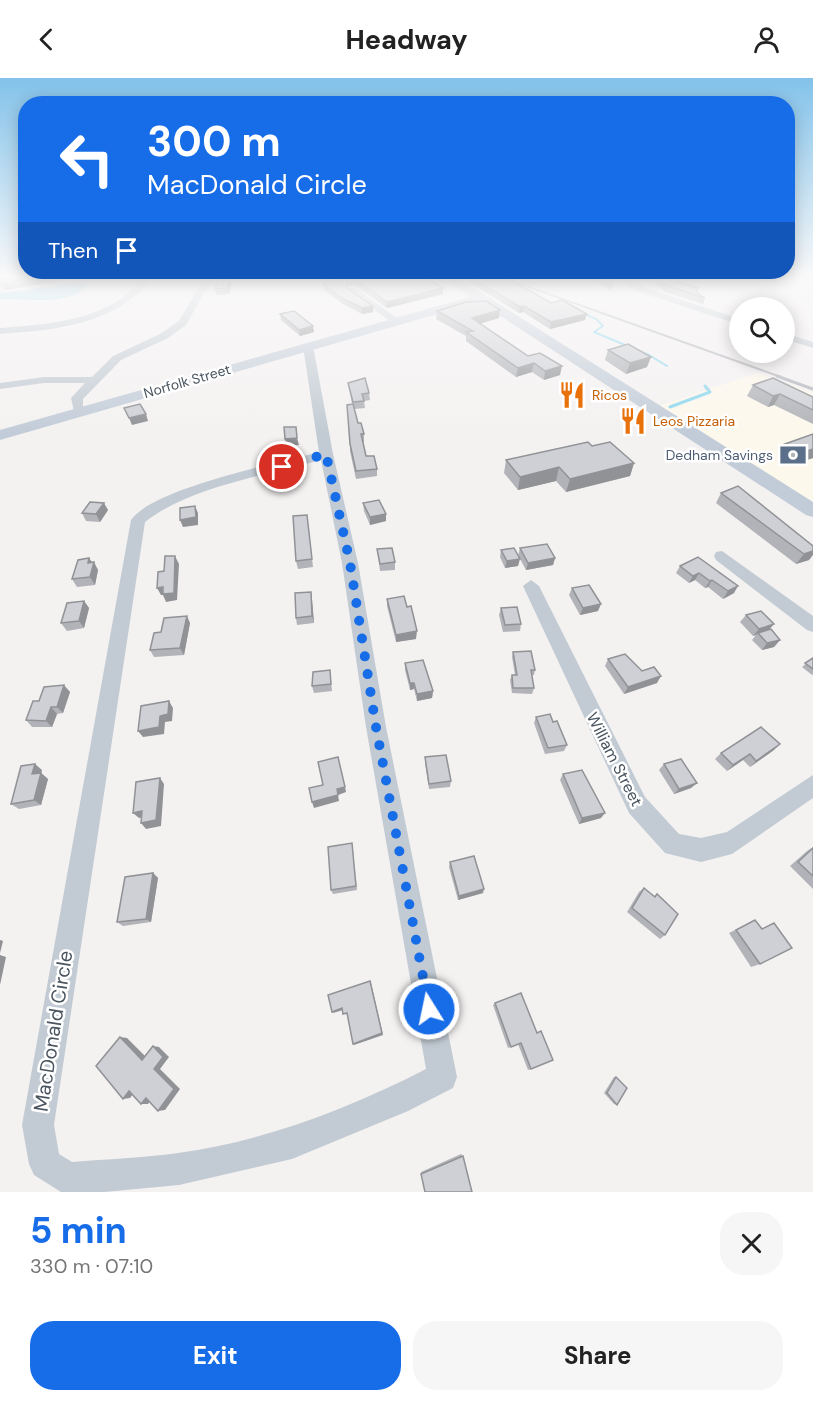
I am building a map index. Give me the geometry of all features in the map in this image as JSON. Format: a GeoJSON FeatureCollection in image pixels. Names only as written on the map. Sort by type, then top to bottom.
{"type":"FeatureCollection","features":[{"type":"Feature","properties":{"kind":"main road","name":"Norfolk Street"},"geometry":{"type":"LineString","coordinates":[[0,435],[368,329]]}},
{"type":"Feature","properties":{"kind":"main road"},"geometry":{"type":"LineString","coordinates":[[528,329],[813,511]]}},
{"type":"Feature","properties":{"kind":"street"},"geometry":{"type":"LineString","coordinates":[[0,331],[18,329]]}},
{"type":"Feature","properties":{"kind":"street"},"geometry":{"type":"LineString","coordinates":[[79,412],[77,398],[117,357],[174,329]]}},
{"type":"Feature","properties":{"kind":"street"},"geometry":{"type":"LineString","coordinates":[[795,339],[813,345]]}},
{"type":"Feature","properties":{"kind":"street","name":"MacDonald Circle"},"geometry":{"type":"LineString","coordinates":[[308,346],[326,454],[350,563],[376,727],[442,1077],[397,1100],[292,1143],[179,1169],[69,1179],[45,1164],[38,1125],[138,520],[144,513],[171,499],[326,454]]}},
{"type":"Feature","properties":{"kind":"street"},"geometry":{"type":"LineString","coordinates":[[0,386],[44,380],[95,380]]}},
{"type":"Feature","properties":{"kind":"street"},"geometry":{"type":"LineString","coordinates":[[722,556],[813,624]]}},
{"type":"Feature","properties":{"kind":"street","name":"William Street"},"geometry":{"type":"LineString","coordinates":[[531,586],[637,805],[673,845],[701,850],[726,844],[813,785]]}},
{"type":"Feature","properties":{"kind":"shaded area"},"geometry":{"type":"Polygon","coordinates":[[[758,373],[813,393],[813,504],[658,406],[758,373]]]}},
{"type":"Feature","properties":{"kind":"building"},"geometry":{"type":"Polygon","coordinates":[[[469,329],[488,329],[528,356],[540,353],[562,366],[545,371],[534,363],[518,368],[466,332],[473,331],[469,329]]]}},
{"type":"Feature","properties":{"kind":"building"},"geometry":{"type":"Polygon","coordinates":[[[628,344],[651,357],[630,363],[608,350],[628,344]]]}},
{"type":"Feature","properties":{"kind":"building"},"geometry":{"type":"Polygon","coordinates":[[[365,378],[369,393],[362,394],[364,401],[353,402],[348,383],[365,378]]]}},
{"type":"Feature","properties":{"kind":"building"},"geometry":{"type":"Polygon","coordinates":[[[773,378],[813,397],[813,410],[780,394],[773,396],[753,385],[773,378]]]}},
{"type":"Feature","properties":{"kind":"building"},"geometry":{"type":"Polygon","coordinates":[[[140,404],[146,414],[129,418],[124,408],[140,404]]]}},
{"type":"Feature","properties":{"kind":"building"},"geometry":{"type":"Polygon","coordinates":[[[353,404],[358,423],[361,423],[364,434],[361,434],[366,456],[374,456],[377,469],[356,471],[350,444],[347,405],[353,404]]]}},
{"type":"Feature","properties":{"kind":"building"},"geometry":{"type":"Polygon","coordinates":[[[284,427],[296,427],[297,438],[285,439],[284,427]]]}},
{"type":"Feature","properties":{"kind":"building"},"geometry":{"type":"Polygon","coordinates":[[[813,434],[813,449],[801,453],[785,444],[813,434]]]}},
{"type":"Feature","properties":{"kind":"building"},"geometry":{"type":"Polygon","coordinates":[[[588,442],[592,446],[610,442],[634,463],[570,479],[559,467],[520,477],[506,460],[588,442]]]}},
{"type":"Feature","properties":{"kind":"building"},"geometry":{"type":"Polygon","coordinates":[[[738,486],[813,546],[813,551],[804,554],[721,493],[738,486]]]}},
{"type":"Feature","properties":{"kind":"building"},"geometry":{"type":"Polygon","coordinates":[[[379,500],[386,514],[370,517],[363,503],[379,500]]]}},
{"type":"Feature","properties":{"kind":"building"},"geometry":{"type":"Polygon","coordinates":[[[90,502],[104,503],[96,514],[82,513],[90,502]]]}},
{"type":"Feature","properties":{"kind":"building"},"geometry":{"type":"Polygon","coordinates":[[[195,506],[196,517],[180,520],[180,508],[195,506]]]}},
{"type":"Feature","properties":{"kind":"building"},"geometry":{"type":"Polygon","coordinates":[[[307,515],[312,559],[296,561],[293,516],[307,515]]]}},
{"type":"Feature","properties":{"kind":"building"},"geometry":{"type":"Polygon","coordinates":[[[547,544],[555,558],[528,563],[520,548],[547,544]]]}},
{"type":"Feature","properties":{"kind":"building"},"geometry":{"type":"Polygon","coordinates":[[[392,548],[395,562],[380,564],[377,549],[392,548]]]}},
{"type":"Feature","properties":{"kind":"building"},"geometry":{"type":"Polygon","coordinates":[[[514,548],[520,559],[507,561],[501,550],[514,548]]]}},
{"type":"Feature","properties":{"kind":"building"},"geometry":{"type":"Polygon","coordinates":[[[165,556],[175,556],[174,593],[163,594],[163,587],[157,588],[158,572],[164,571],[165,556]]]}},
{"type":"Feature","properties":{"kind":"building"},"geometry":{"type":"Polygon","coordinates":[[[698,557],[738,586],[728,591],[699,573],[693,576],[680,566],[698,557]]]}},
{"type":"Feature","properties":{"kind":"building"},"geometry":{"type":"Polygon","coordinates":[[[89,558],[88,563],[94,562],[90,577],[72,579],[78,560],[89,558]]]}},
{"type":"Feature","properties":{"kind":"building"},"geometry":{"type":"Polygon","coordinates":[[[589,585],[601,604],[583,608],[572,588],[589,585]]]}},
{"type":"Feature","properties":{"kind":"building"},"geometry":{"type":"Polygon","coordinates":[[[311,592],[312,616],[296,618],[295,593],[311,592]]]}},
{"type":"Feature","properties":{"kind":"building"},"geometry":{"type":"Polygon","coordinates":[[[404,596],[407,607],[411,606],[417,631],[396,635],[387,599],[404,596]]]}},
{"type":"Feature","properties":{"kind":"building"},"geometry":{"type":"Polygon","coordinates":[[[84,601],[79,621],[61,623],[67,603],[84,601]]]}},
{"type":"Feature","properties":{"kind":"building"},"geometry":{"type":"Polygon","coordinates":[[[517,607],[521,624],[505,625],[501,608],[517,607]]]}},
{"type":"Feature","properties":{"kind":"building"},"geometry":{"type":"Polygon","coordinates":[[[761,611],[774,624],[759,629],[746,615],[761,611]]]}},
{"type":"Feature","properties":{"kind":"building"},"geometry":{"type":"Polygon","coordinates":[[[187,616],[180,648],[150,650],[154,633],[161,632],[164,618],[187,616]]]}},
{"type":"Feature","properties":{"kind":"building"},"geometry":{"type":"Polygon","coordinates":[[[771,629],[780,640],[767,643],[758,633],[771,629]]]}},
{"type":"Feature","properties":{"kind":"building"},"geometry":{"type":"Polygon","coordinates":[[[531,651],[535,670],[531,670],[534,688],[513,688],[512,675],[517,675],[513,652],[531,651]]]}},
{"type":"Feature","properties":{"kind":"building"},"geometry":{"type":"Polygon","coordinates":[[[625,654],[642,671],[654,667],[661,676],[628,687],[608,659],[625,654]]]}},
{"type":"Feature","properties":{"kind":"building"},"geometry":{"type":"Polygon","coordinates":[[[813,658],[813,669],[805,663],[813,658]]]}},
{"type":"Feature","properties":{"kind":"building"},"geometry":{"type":"Polygon","coordinates":[[[423,660],[433,691],[417,694],[414,683],[410,683],[405,663],[423,660]]]}},
{"type":"Feature","properties":{"kind":"building"},"geometry":{"type":"Polygon","coordinates":[[[330,670],[331,684],[312,686],[313,672],[330,670]]]}},
{"type":"Feature","properties":{"kind":"building"},"geometry":{"type":"Polygon","coordinates":[[[64,685],[57,707],[51,707],[46,721],[26,720],[33,701],[39,701],[44,687],[64,685]]]}},
{"type":"Feature","properties":{"kind":"building"},"geometry":{"type":"Polygon","coordinates":[[[169,701],[168,714],[160,716],[159,727],[138,731],[141,706],[169,701]]]}},
{"type":"Feature","properties":{"kind":"building"},"geometry":{"type":"Polygon","coordinates":[[[550,714],[553,722],[557,721],[567,745],[548,748],[536,717],[550,714]]]}},
{"type":"Feature","properties":{"kind":"building"},"geometry":{"type":"Polygon","coordinates":[[[761,727],[780,744],[756,761],[750,754],[733,765],[721,753],[761,727]]]}},
{"type":"Feature","properties":{"kind":"building"},"geometry":{"type":"Polygon","coordinates":[[[446,755],[451,781],[429,784],[425,757],[446,755]]]}},
{"type":"Feature","properties":{"kind":"building"},"geometry":{"type":"Polygon","coordinates":[[[338,757],[345,787],[337,789],[338,795],[312,802],[309,788],[323,785],[318,762],[338,757]]]}},
{"type":"Feature","properties":{"kind":"building"},"geometry":{"type":"Polygon","coordinates":[[[681,759],[697,783],[679,789],[664,764],[681,759]]]}},
{"type":"Feature","properties":{"kind":"building"},"geometry":{"type":"Polygon","coordinates":[[[35,764],[32,774],[41,773],[34,800],[11,804],[21,766],[35,764]]]}},
{"type":"Feature","properties":{"kind":"building"},"geometry":{"type":"Polygon","coordinates":[[[582,770],[605,813],[582,818],[563,774],[582,770]]]}},
{"type":"Feature","properties":{"kind":"building"},"geometry":{"type":"Polygon","coordinates":[[[160,778],[156,820],[141,823],[142,811],[133,813],[136,782],[160,778]]]}},
{"type":"Feature","properties":{"kind":"building"},"geometry":{"type":"Polygon","coordinates":[[[352,843],[356,886],[331,890],[328,847],[352,843]]]}},
{"type":"Feature","properties":{"kind":"building"},"geometry":{"type":"Polygon","coordinates":[[[813,848],[813,876],[798,862],[813,848]]]}},
{"type":"Feature","properties":{"kind":"building"},"geometry":{"type":"Polygon","coordinates":[[[474,856],[484,889],[459,896],[450,862],[474,856]]]}},
{"type":"Feature","properties":{"kind":"building"},"geometry":{"type":"Polygon","coordinates":[[[153,873],[146,919],[117,922],[125,877],[153,873]]]}},
{"type":"Feature","properties":{"kind":"building"},"geometry":{"type":"Polygon","coordinates":[[[644,888],[655,897],[657,894],[678,914],[665,935],[632,908],[644,888]]]}},
{"type":"Feature","properties":{"kind":"building"},"geometry":{"type":"Polygon","coordinates":[[[755,920],[762,929],[774,923],[792,948],[760,964],[736,930],[755,920]]]}},
{"type":"Feature","properties":{"kind":"building"},"geometry":{"type":"Polygon","coordinates":[[[370,981],[382,1033],[353,1044],[347,1013],[343,1014],[342,1008],[332,1012],[328,995],[370,981]]]}},
{"type":"Feature","properties":{"kind":"building"},"geometry":{"type":"Polygon","coordinates":[[[521,993],[537,1033],[541,1031],[553,1060],[531,1069],[521,1043],[511,1047],[495,1003],[521,993]]]}},
{"type":"Feature","properties":{"kind":"building"},"geometry":{"type":"Polygon","coordinates":[[[120,1037],[142,1060],[153,1046],[163,1057],[154,1069],[174,1089],[158,1111],[146,1098],[141,1104],[129,1091],[123,1099],[96,1066],[120,1037]]]}},
{"type":"Feature","properties":{"kind":"building"},"geometry":{"type":"Polygon","coordinates":[[[616,1077],[627,1088],[617,1105],[607,1093],[616,1077]]]}},
{"type":"Feature","properties":{"kind":"building"},"geometry":{"type":"Polygon","coordinates":[[[463,1156],[472,1192],[425,1192],[421,1174],[463,1156]]]}},
{"type":"Feature","properties":{"kind":"waterway"},"geometry":{"type":"LineString","coordinates":[[599,329],[594,332],[649,355],[667,366]]}},
{"type":"Feature","properties":{"kind":"waterway"},"geometry":{"type":"LineString","coordinates":[[670,407],[710,392],[705,386]]}},
{"type":"Feature","properties":{"kind":"railway"},"geometry":{"type":"LineString","coordinates":[[647,329],[781,377]]}},
{"type":"Feature","properties":{"kind":"railway"},"geometry":{"type":"LineString","coordinates":[[777,376],[813,389]]}},
{"type":"Feature","properties":{"kind":"place","name":"Ricos"},"geometry":{"type":"Point","coordinates":[572,395]}},
{"type":"Feature","properties":{"kind":"place","name":"Leos Pizzaria"},"geometry":{"type":"Point","coordinates":[633,421]}},
{"type":"Feature","properties":{"kind":"place","name":"Dedham Savings"},"geometry":{"type":"Point","coordinates":[793,455]}},
{"type":"Feature","properties":{"kind":"route"},"geometry":{"type":"LineString","coordinates":[[282,467],[326,454],[350,563],[376,727],[429,1009]]}}]}
